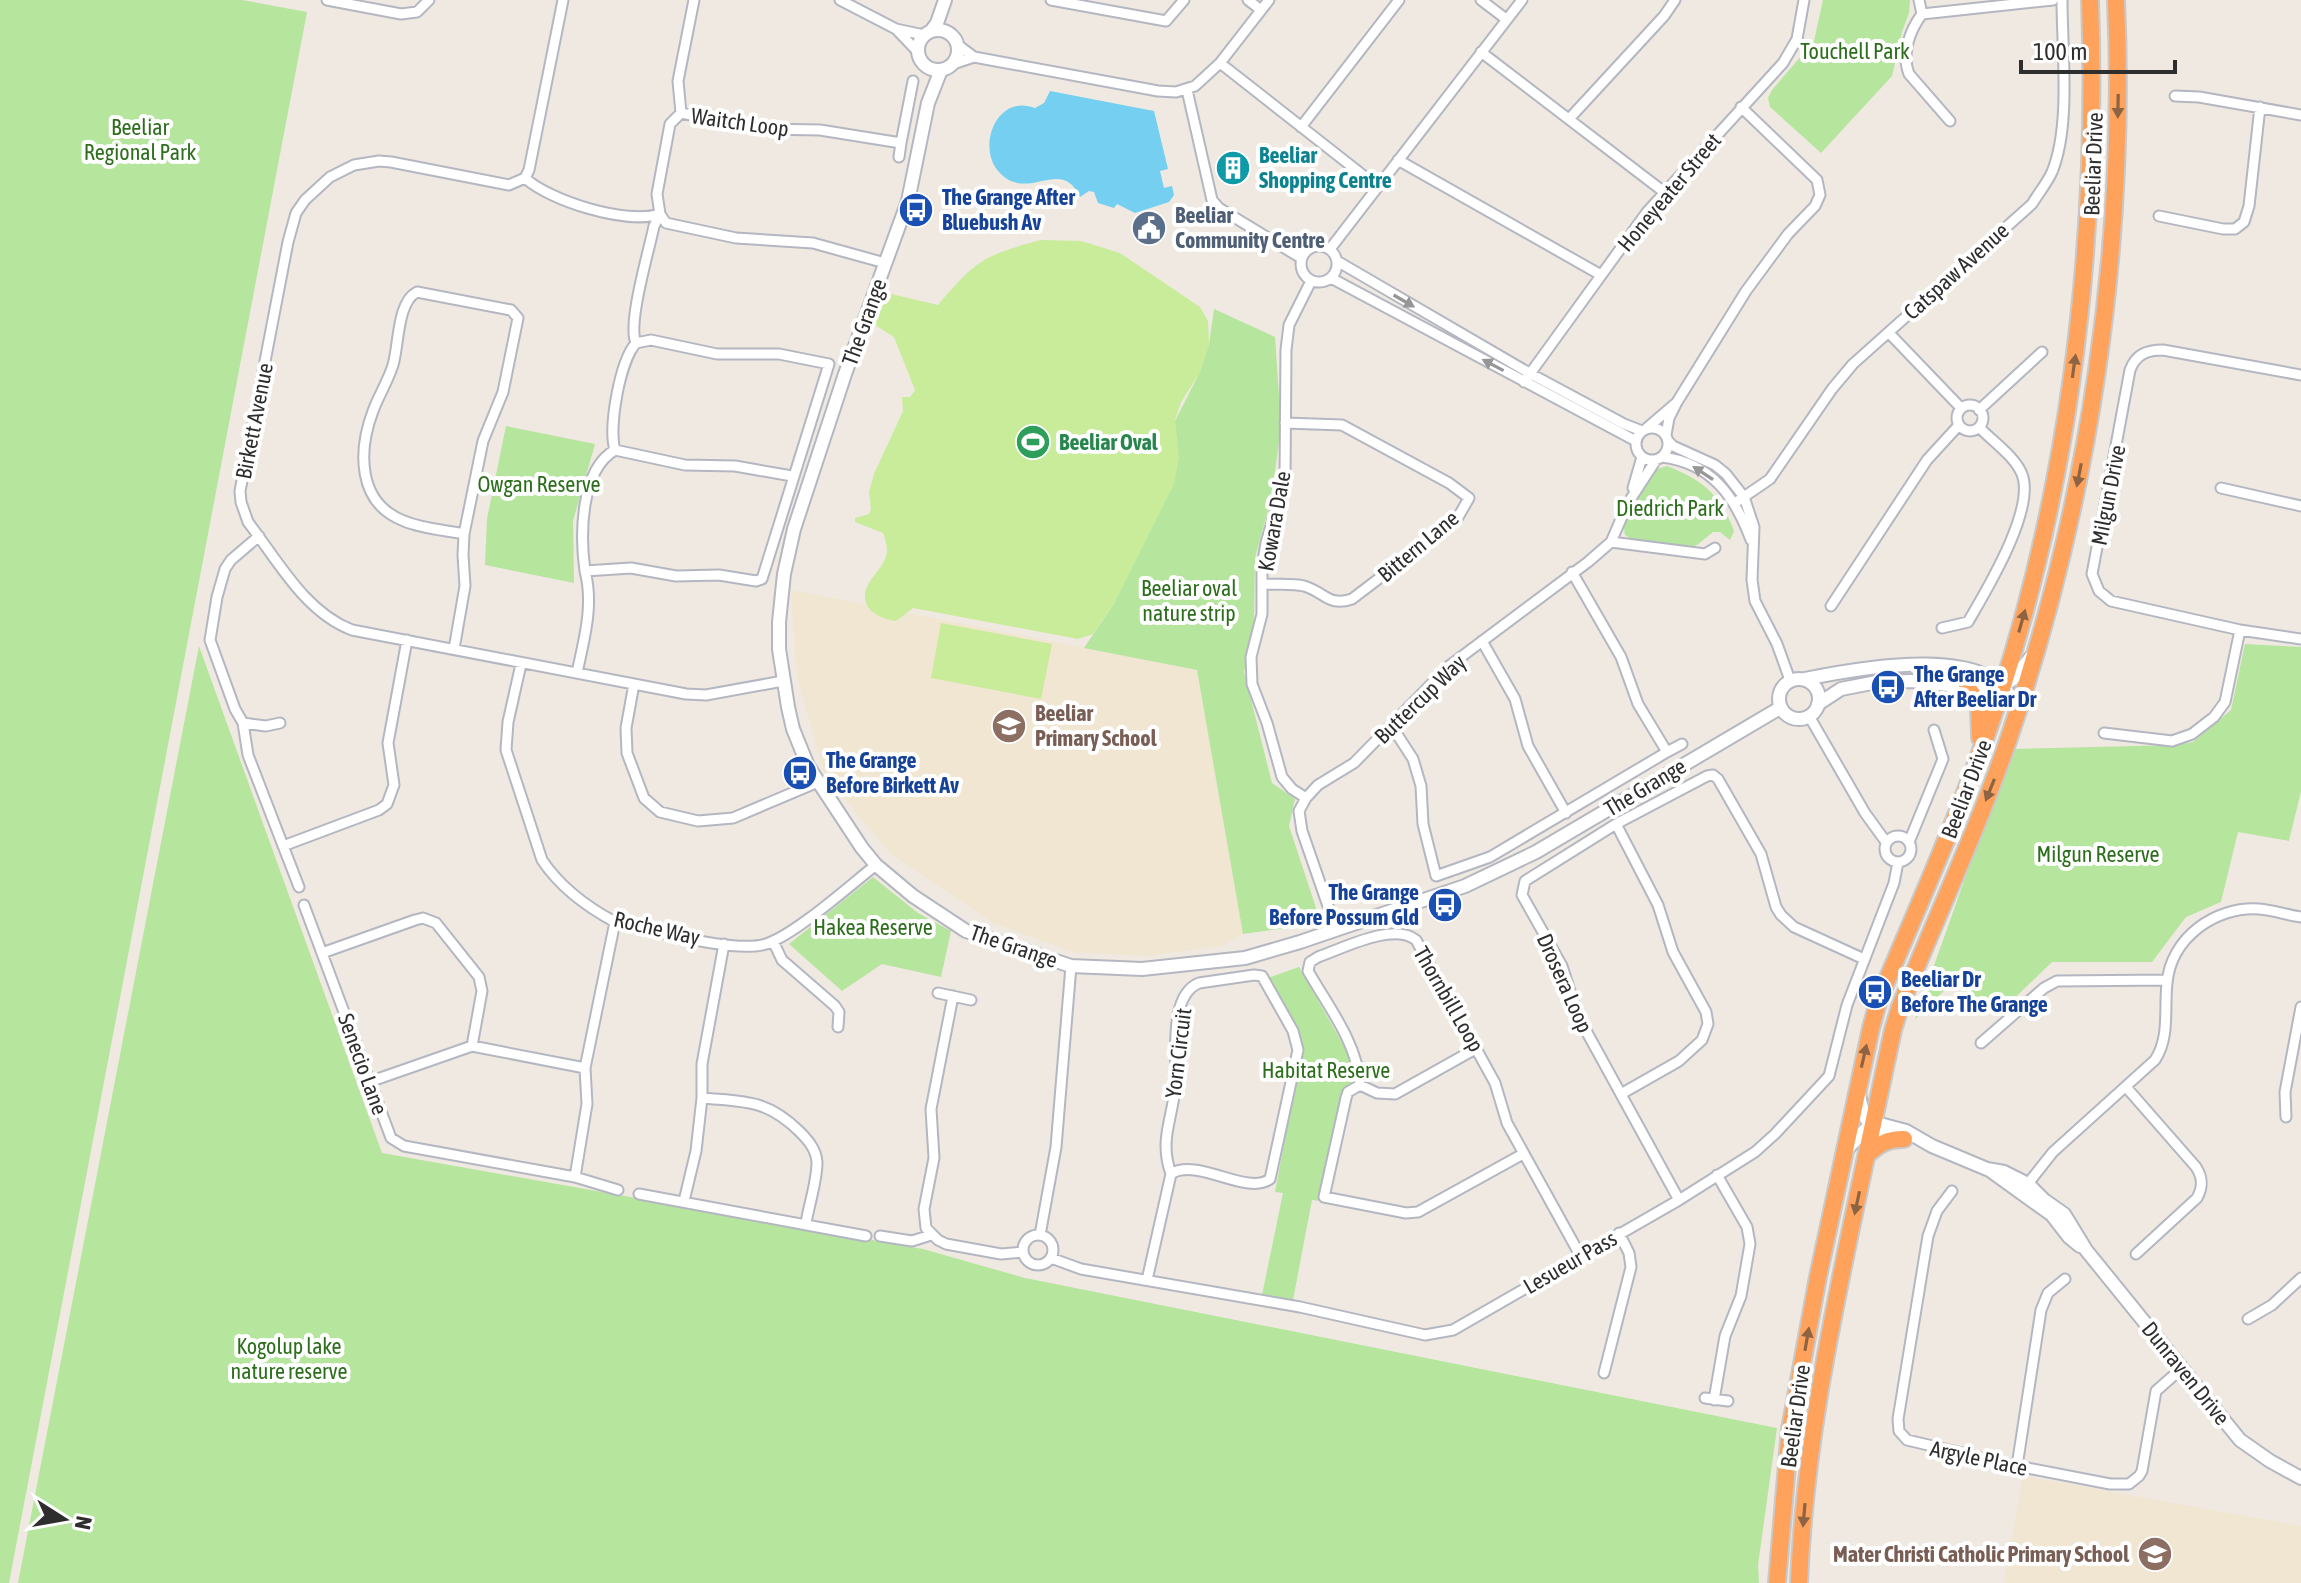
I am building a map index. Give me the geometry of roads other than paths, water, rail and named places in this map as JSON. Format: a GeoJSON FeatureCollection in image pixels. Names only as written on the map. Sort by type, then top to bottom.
{"type":"FeatureCollection","features":[{"type":"Feature","properties":{"kind":"highway","name":"Beeliar Drive"},"geometry":{"type":"LineString","coordinates":[[1777,1583],[1790,1429],[1857,1085],[1879,999],[1955,817],[2003,686],[2048,520],[2068,411],[2082,309],[2094,95],[2090,0]]}},
{"type":"Feature","properties":{"kind":"highway","name":"Beeliar Drive"},"geometry":{"type":"LineString","coordinates":[[1799,1583],[1818,1398],[1872,1127],[1900,1007],[1965,852],[2016,716],[2062,553],[2079,475],[2106,297],[2115,191],[2118,107],[2116,0]]}},
{"type":"Feature","properties":{"kind":"highway"},"geometry":{"type":"LineString","coordinates":[[1967,687],[1979,703],[1980,748]]}},
{"type":"Feature","properties":{"kind":"highway"},"geometry":{"type":"LineString","coordinates":[[1867,1155],[1880,1143],[1904,1139]]}},
{"type":"Feature","properties":{"kind":"street"},"geometry":{"type":"LineString","coordinates":[[327,0],[409,14],[422,10],[429,0]]}},
{"type":"Feature","properties":{"kind":"street"},"geometry":{"type":"LineString","coordinates":[[563,0],[525,178],[543,192],[611,213],[646,219],[660,214],[672,225],[736,238],[813,243],[885,263]]}},
{"type":"Feature","properties":{"kind":"street"},"geometry":{"type":"LineString","coordinates":[[681,113],[678,81],[694,0]]}},
{"type":"Feature","properties":{"kind":"street"},"geometry":{"type":"LineString","coordinates":[[840,0],[896,29],[917,51],[924,65],[932,70],[974,57]]}},
{"type":"Feature","properties":{"kind":"street"},"geometry":{"type":"LineString","coordinates":[[1051,0],[1166,21],[1184,0]]}},
{"type":"Feature","properties":{"kind":"street"},"geometry":{"type":"LineString","coordinates":[[1248,0],[1261,10]]}},
{"type":"Feature","properties":{"kind":"street"},"geometry":{"type":"LineString","coordinates":[[945,3],[949,33],[958,45],[974,57],[1167,92],[1187,90],[1220,63],[1269,0]]}},
{"type":"Feature","properties":{"kind":"street"},"geometry":{"type":"LineString","coordinates":[[1301,127],[1399,0]]}},
{"type":"Feature","properties":{"kind":"street"},"geometry":{"type":"LineString","coordinates":[[1481,0],[1506,19]]}},
{"type":"Feature","properties":{"kind":"street"},"geometry":{"type":"LineString","coordinates":[[1330,249],[1522,0]]}},
{"type":"Feature","properties":{"kind":"street"},"geometry":{"type":"LineString","coordinates":[[1569,119],[1664,16],[1675,0]]}},
{"type":"Feature","properties":{"kind":"street","name":"Honeyeater Street"},"geometry":{"type":"LineString","coordinates":[[1528,378],[1664,192],[1783,63],[1797,39],[1804,0]]}},
{"type":"Feature","properties":{"kind":"street"},"geometry":{"type":"LineString","coordinates":[[1919,0],[1922,14]]}},
{"type":"Feature","properties":{"kind":"street"},"geometry":{"type":"LineString","coordinates":[[1950,121],[1909,74],[1905,65],[1914,24],[1922,14],[2053,0]]}},
{"type":"Feature","properties":{"kind":"street","name":"Catspaw Avenue"},"geometry":{"type":"LineString","coordinates":[[1740,500],[1770,479],[1853,364],[2032,204],[2051,175],[2060,145],[2063,114],[2062,0]]}},
{"type":"Feature","properties":{"kind":"street"},"geometry":{"type":"LineString","coordinates":[[917,51],[945,3]]}},
{"type":"Feature","properties":{"kind":"street"},"geometry":{"type":"LineString","coordinates":[[896,29],[927,33],[937,29],[949,33]]}},
{"type":"Feature","properties":{"kind":"street"},"geometry":{"type":"LineString","coordinates":[[947,67],[958,55],[958,45]]}},
{"type":"Feature","properties":{"kind":"street"},"geometry":{"type":"LineString","coordinates":[[1481,52],[1664,192]]}},
{"type":"Feature","properties":{"kind":"street"},"geometry":{"type":"LineString","coordinates":[[1220,63],[1378,187]]}},
{"type":"Feature","properties":{"kind":"street","name":"The Grange"},"geometry":{"type":"LineString","coordinates":[[924,65],[928,103]]}},
{"type":"Feature","properties":{"kind":"street","name":"The Grange"},"geometry":{"type":"LineString","coordinates":[[947,67],[928,103],[908,201],[825,433],[787,554],[779,622],[783,681],[793,729],[802,752],[850,833],[876,865],[922,902],[966,931],[1071,966],[1142,969],[1245,958],[1465,886],[1536,852],[1780,708]]}},
{"type":"Feature","properties":{"kind":"street"},"geometry":{"type":"LineString","coordinates":[[899,157],[913,81]]}},
{"type":"Feature","properties":{"kind":"street"},"geometry":{"type":"LineString","coordinates":[[1187,90],[1212,200],[1219,208],[1301,258]]}},
{"type":"Feature","properties":{"kind":"street"},"geometry":{"type":"LineString","coordinates":[[2175,96],[2199,97],[2301,115]]}},
{"type":"Feature","properties":{"kind":"street"},"geometry":{"type":"LineString","coordinates":[[1659,459],[1668,450],[1669,418],[1677,402],[1746,291],[1788,234],[1815,206],[1820,195],[1817,180],[1741,107]]}},
{"type":"Feature","properties":{"kind":"street"},"geometry":{"type":"LineString","coordinates":[[2159,216],[2223,229],[2244,230],[2260,107]]}},
{"type":"Feature","properties":{"kind":"street","name":"Waitch Loop"},"geometry":{"type":"LineString","coordinates":[[615,450],[611,427],[627,358],[636,343],[633,336],[634,319],[654,226],[660,214],[657,194],[672,120],[681,113],[762,129],[820,130],[901,143]]}},
{"type":"Feature","properties":{"kind":"street"},"geometry":{"type":"LineString","coordinates":[[1398,160],[1601,275]]}},
{"type":"Feature","properties":{"kind":"street","name":"Birkett Avenue"},"geometry":{"type":"LineString","coordinates":[[525,178],[509,185],[391,162],[367,162],[330,177],[305,200],[296,213],[288,242],[240,491],[243,512],[322,615],[352,630],[521,664],[706,695],[783,681]]}},
{"type":"Feature","properties":{"kind":"street"},"geometry":{"type":"LineString","coordinates":[[1337,261],[1331,278],[1316,283],[1301,269],[1301,258],[1307,250],[1315,246],[1330,249],[1337,261],[1636,441]]}},
{"type":"Feature","properties":{"kind":"street"},"geometry":{"type":"LineString","coordinates":[[1331,278],[1624,424],[1644,430],[1660,429],[1673,446],[1715,465],[1726,474],[1740,500],[1753,547],[1755,601],[1777,644],[1790,680]]}},
{"type":"Feature","properties":{"kind":"street","name":"Kowara Dale"},"geometry":{"type":"LineString","coordinates":[[1306,798],[1292,789],[1282,777],[1252,684],[1251,657],[1262,614],[1262,566],[1266,543],[1285,478],[1289,325],[1311,281]]}},
{"type":"Feature","properties":{"kind":"street"},"geometry":{"type":"LineString","coordinates":[[454,649],[465,586],[464,534],[483,441],[503,392],[517,322],[511,310],[423,292],[411,295],[404,306],[392,369],[372,413],[363,458],[365,482],[378,502],[394,517],[464,534]]}},
{"type":"Feature","properties":{"kind":"street"},"geometry":{"type":"LineString","coordinates":[[1889,333],[1961,408]]}},
{"type":"Feature","properties":{"kind":"street"},"geometry":{"type":"LineString","coordinates":[[636,343],[651,340],[717,354],[779,354],[829,364]]}},
{"type":"Feature","properties":{"kind":"street","name":"Milgun Drive"},"geometry":{"type":"LineString","coordinates":[[2301,375],[2163,350],[2144,352],[2133,362],[2094,564],[2094,583],[2111,601],[2240,630],[2301,639]]}},
{"type":"Feature","properties":{"kind":"street"},"geometry":{"type":"LineString","coordinates":[[585,571],[643,569],[676,576],[719,575],[760,580],[833,352]]}},
{"type":"Feature","properties":{"kind":"street"},"geometry":{"type":"LineString","coordinates":[[1979,410],[2042,352]]}},
{"type":"Feature","properties":{"kind":"street"},"geometry":{"type":"LineString","coordinates":[[1677,402],[1644,430],[1636,441],[1637,450],[1642,457],[1678,459],[1700,469],[1740,500]]}},
{"type":"Feature","properties":{"kind":"street"},"geometry":{"type":"LineString","coordinates":[[1969,405],[1979,410],[1982,418],[1979,427],[1966,430],[1959,425],[1957,414],[1961,408],[1969,405]]}},
{"type":"Feature","properties":{"kind":"street","name":"Bittern Lane"},"geometry":{"type":"LineString","coordinates":[[1264,584],[1300,585],[1340,603],[1352,599],[1457,519],[1469,498],[1449,483],[1342,425],[1285,423]]}},
{"type":"Feature","properties":{"kind":"street"},"geometry":{"type":"LineString","coordinates":[[1831,606],[1932,453],[1959,425]]}},
{"type":"Feature","properties":{"kind":"street"},"geometry":{"type":"LineString","coordinates":[[1942,628],[1968,622],[2007,551],[2025,492],[2025,483],[2018,467],[1979,427]]}},
{"type":"Feature","properties":{"kind":"street"},"geometry":{"type":"LineString","coordinates":[[577,673],[588,620],[589,589],[581,532],[587,496],[601,461],[615,450],[685,465],[735,466],[792,476]]}},
{"type":"Feature","properties":{"kind":"street","name":"Buttercup Way"},"geometry":{"type":"LineString","coordinates":[[1306,798],[1318,785],[1354,763],[1449,666],[1611,542],[1628,503],[1642,457]]}},
{"type":"Feature","properties":{"kind":"street","name":"Buttercup Way"},"geometry":{"type":"LineString","coordinates":[[1628,503],[1659,459]]}},
{"type":"Feature","properties":{"kind":"street"},"geometry":{"type":"LineString","coordinates":[[2221,488],[2301,506]]}},
{"type":"Feature","properties":{"kind":"street"},"geometry":{"type":"LineString","coordinates":[[259,536],[225,569],[210,640],[243,723],[248,755],[299,887]]}},
{"type":"Feature","properties":{"kind":"street"},"geometry":{"type":"LineString","coordinates":[[1611,542],[1705,554],[1715,548]]}},
{"type":"Feature","properties":{"kind":"street"},"geometry":{"type":"LineString","coordinates":[[1572,572],[1621,657],[1638,704],[1667,752]]}},
{"type":"Feature","properties":{"kind":"street"},"geometry":{"type":"LineString","coordinates":[[2104,733],[2172,741],[2192,734],[2214,717],[2225,702],[2240,630]]}},
{"type":"Feature","properties":{"kind":"street"},"geometry":{"type":"LineString","coordinates":[[283,846],[379,810],[387,804],[394,785],[388,743],[407,640]]}},
{"type":"Feature","properties":{"kind":"street"},"geometry":{"type":"LineString","coordinates":[[1482,641],[1515,699],[1528,746],[1566,813]]}},
{"type":"Feature","properties":{"kind":"street"},"geometry":{"type":"LineString","coordinates":[[2016,716],[2003,686],[1990,675],[1920,665],[1868,668],[1790,680],[1779,695],[1780,708],[1796,719],[1809,716],[1818,704],[1841,689],[1877,682],[1911,681],[1988,691],[2003,686],[2021,671],[2037,647]]}},
{"type":"Feature","properties":{"kind":"street","name":"Roche Way"},"geometry":{"type":"LineString","coordinates":[[521,664],[508,722],[506,750],[542,860],[573,895],[615,922],[724,944],[765,945],[801,923],[876,865]]}},
{"type":"Feature","properties":{"kind":"street"},"geometry":{"type":"LineString","coordinates":[[1805,679],[1818,692],[1818,704]]}},
{"type":"Feature","properties":{"kind":"street"},"geometry":{"type":"LineString","coordinates":[[634,684],[626,728],[627,753],[644,798],[660,812],[698,821],[733,818],[818,782]]}},
{"type":"Feature","properties":{"kind":"street"},"geometry":{"type":"LineString","coordinates":[[1809,716],[1865,813],[1886,842],[1887,856],[1898,862],[1910,855],[1909,842],[1943,759],[1934,730]]}},
{"type":"Feature","properties":{"kind":"street"},"geometry":{"type":"LineString","coordinates":[[243,723],[266,726],[280,723]]}},
{"type":"Feature","properties":{"kind":"street"},"geometry":{"type":"LineString","coordinates":[[1391,725],[1413,759],[1421,786],[1423,824],[1436,876],[1490,857],[1682,744]]}},
{"type":"Feature","properties":{"kind":"street","name":"Drosera Loop"},"geometry":{"type":"LineString","coordinates":[[1679,1200],[1578,1016],[1562,966],[1522,891],[1525,881],[1616,824],[1707,776],[1716,777],[1761,854],[1781,915],[1794,927],[1864,959]]}},
{"type":"Feature","properties":{"kind":"street"},"geometry":{"type":"LineString","coordinates":[[1306,798],[1299,811],[1302,831],[1336,929]]}},
{"type":"Feature","properties":{"kind":"street"},"geometry":{"type":"LineString","coordinates":[[1616,824],[1658,905],[1673,952],[1706,1012],[1708,1024],[1702,1040],[1679,1061],[1621,1094]]}},
{"type":"Feature","properties":{"kind":"street"},"geometry":{"type":"LineString","coordinates":[[1886,842],[1898,835],[1909,842]]}},
{"type":"Feature","properties":{"kind":"street","name":"Lesueur Pass"},"geometry":{"type":"LineString","coordinates":[[1023,1252],[1031,1264],[1045,1264],[1051,1258],[1067,1266],[1300,1307],[1425,1335],[1453,1330],[1679,1200],[1765,1144],[1826,1082],[1832,1070],[1847,1005],[1894,883],[1898,862]]}},
{"type":"Feature","properties":{"kind":"street","name":"Senecio Lane"},"geometry":{"type":"LineString","coordinates":[[304,905],[391,1138],[404,1146],[575,1177],[618,1190]]}},
{"type":"Feature","properties":{"kind":"street"},"geometry":{"type":"LineString","coordinates":[[2025,1188],[2053,1152],[2155,1060],[2162,1050],[2167,980],[2172,961],[2181,946],[2205,922],[2230,912],[2259,909],[2301,917]]}},
{"type":"Feature","properties":{"kind":"street"},"geometry":{"type":"LineString","coordinates":[[322,953],[415,920],[423,918],[436,923],[474,968],[482,984],[472,1046]]}},
{"type":"Feature","properties":{"kind":"street"},"geometry":{"type":"LineString","coordinates":[[575,1177],[587,1104],[585,1068],[615,922]]}},
{"type":"Feature","properties":{"kind":"street","name":"Thornbill Loop"},"geometry":{"type":"LineString","coordinates":[[1360,1085],[1356,1057],[1308,966],[1318,957],[1389,933],[1407,934],[1420,945],[1477,1048],[1495,1083],[1507,1123],[1580,1255]]}},
{"type":"Feature","properties":{"kind":"street"},"geometry":{"type":"LineString","coordinates":[[773,941],[782,960],[835,1006],[839,1012],[838,1027]]}},
{"type":"Feature","properties":{"kind":"street"},"geometry":{"type":"LineString","coordinates":[[684,1201],[696,1151],[704,1050],[724,944]]}},
{"type":"Feature","properties":{"kind":"street"},"geometry":{"type":"LineString","coordinates":[[1040,1235],[1056,1147],[1071,966]]}},
{"type":"Feature","properties":{"kind":"street","name":"Yorn Circuit"},"geometry":{"type":"LineString","coordinates":[[1147,1280],[1171,1174],[1164,1143],[1175,1093],[1175,1033],[1185,995],[1199,983],[1262,976],[1293,1031],[1298,1050],[1270,1179],[1258,1183],[1186,1169],[1171,1174]]}},
{"type":"Feature","properties":{"kind":"street"},"geometry":{"type":"LineString","coordinates":[[1981,1043],[2044,988],[2057,981],[2167,980]]}},
{"type":"Feature","properties":{"kind":"street"},"geometry":{"type":"LineString","coordinates":[[938,993],[971,1000]]}},
{"type":"Feature","properties":{"kind":"street"},"geometry":{"type":"LineString","coordinates":[[953,996],[931,1109],[934,1158],[924,1219],[931,1235],[946,1244],[1009,1255],[1023,1252],[1027,1239],[1040,1235]]}},
{"type":"Feature","properties":{"kind":"street"},"geometry":{"type":"LineString","coordinates":[[2286,1117],[2285,1092],[2301,1007]]}},
{"type":"Feature","properties":{"kind":"street"},"geometry":{"type":"LineString","coordinates":[[369,1082],[472,1046],[585,1068]]}},
{"type":"Feature","properties":{"kind":"street"},"geometry":{"type":"LineString","coordinates":[[1477,1048],[1395,1094],[1377,1093],[1360,1085],[1348,1092],[1324,1197],[1406,1213],[1418,1212],[1523,1154]]}},
{"type":"Feature","properties":{"kind":"street"},"geometry":{"type":"LineString","coordinates":[[1842,1160],[1855,1139],[1872,1127],[1862,1111],[1857,1085]]}},
{"type":"Feature","properties":{"kind":"street"},"geometry":{"type":"LineString","coordinates":[[2126,1087],[2196,1167],[2202,1180],[2202,1189],[2197,1198],[2136,1254]]}},
{"type":"Feature","properties":{"kind":"street"},"geometry":{"type":"LineString","coordinates":[[702,1098],[767,1107],[810,1142],[817,1158],[817,1168],[806,1223]]}},
{"type":"Feature","properties":{"kind":"street","name":"Dunraven Drive"},"geometry":{"type":"LineString","coordinates":[[1932,1146],[1877,1132],[1872,1127],[1880,1124],[1906,1131],[1932,1146],[1987,1169],[2004,1172],[2064,1214],[2086,1250],[2240,1440],[2301,1478]]}},
{"type":"Feature","properties":{"kind":"street"},"geometry":{"type":"LineString","coordinates":[[1717,1175],[1747,1227],[1750,1244],[1741,1296],[1725,1336],[1710,1399],[1728,1401]]}},
{"type":"Feature","properties":{"kind":"street","name":"Argyle Place"},"geometry":{"type":"LineString","coordinates":[[1952,1191],[1937,1211],[1928,1236],[1898,1419],[1899,1431],[1907,1440],[2017,1466],[2110,1484],[2129,1484],[2142,1471],[2156,1391],[2181,1369]]}},
{"type":"Feature","properties":{"kind":"street"},"geometry":{"type":"LineString","coordinates":[[639,1194],[866,1236]]}},
{"type":"Feature","properties":{"kind":"street"},"geometry":{"type":"LineString","coordinates":[[1604,1373],[1630,1275],[1629,1253],[1619,1233]]}},
{"type":"Feature","properties":{"kind":"street"},"geometry":{"type":"LineString","coordinates":[[880,1236],[912,1241],[931,1235]]}},
{"type":"Feature","properties":{"kind":"street"},"geometry":{"type":"LineString","coordinates":[[1040,1235],[1052,1244],[1051,1258]]}},
{"type":"Feature","properties":{"kind":"street"},"geometry":{"type":"LineString","coordinates":[[2248,1319],[2272,1305],[2301,1278]]}},
{"type":"Feature","properties":{"kind":"street"},"geometry":{"type":"LineString","coordinates":[[2017,1466],[2041,1310],[2048,1293],[2065,1279]]}},
{"type":"Feature","properties":{"kind":"water"},"geometry":{"type":"Polygon","coordinates":[[[1050,91],[1154,111],[1168,169],[1160,171],[1164,188],[1172,186],[1174,195],[1169,202],[1135,213],[1117,204],[1114,208],[1098,203],[1094,192],[1089,191],[1080,197],[1072,185],[1063,180],[1021,184],[1010,181],[999,172],[992,161],[990,149],[994,125],[1010,108],[1022,105],[1035,108],[1044,103],[1050,91]]]}},
{"type":"Feature","properties":{"kind":"place","name":"Beeliar Shopping Centre"},"geometry":{"type":"Point","coordinates":[1233,168]}},
{"type":"Feature","properties":{"kind":"place","name":"The Grange After Bluebush Av"},"geometry":{"type":"Point","coordinates":[916,210]}},
{"type":"Feature","properties":{"kind":"place","name":"Beeliar Community Centre"},"geometry":{"type":"Point","coordinates":[1149,228]}},
{"type":"Feature","properties":{"kind":"place","name":"Beeliar Oval"},"geometry":{"type":"Point","coordinates":[1033,442]}},
{"type":"Feature","properties":{"kind":"place","name":"The Grange After Beeliar Dr"},"geometry":{"type":"Point","coordinates":[1888,687]}},
{"type":"Feature","properties":{"kind":"place","name":"Beeliar Primary School"},"geometry":{"type":"Point","coordinates":[1009,726]}},
{"type":"Feature","properties":{"kind":"place","name":"The Grange Before Birkett Av"},"geometry":{"type":"Point","coordinates":[800,773]}},
{"type":"Feature","properties":{"kind":"place","name":"The Grange Before Possum Gld"},"geometry":{"type":"Point","coordinates":[1445,905]}},
{"type":"Feature","properties":{"kind":"place","name":"Beeliar Dr Before The Grange"},"geometry":{"type":"Point","coordinates":[1875,992]}},
{"type":"Feature","properties":{"kind":"place","name":"Mater Christi Catholic Primary School"},"geometry":{"type":"Point","coordinates":[2155,1554]}},
{"type":"Feature","properties":{"kind":"park label","name":"Touchell Park"},"geometry":{"type":"Point","coordinates":[1855,51]}},
{"type":"Feature","properties":{"kind":"park label","name":"Beeliar Regional Park"},"geometry":{"type":"Point","coordinates":[140,140]}},
{"type":"Feature","properties":{"kind":"park label","name":"Owgan Reserve"},"geometry":{"type":"Point","coordinates":[539,484]}},
{"type":"Feature","properties":{"kind":"park label","name":"Diedrich Park"},"geometry":{"type":"Point","coordinates":[1670,508]}},
{"type":"Feature","properties":{"kind":"park label","name":"Beeliar oval nature strip"},"geometry":{"type":"Point","coordinates":[1189,600]}},
{"type":"Feature","properties":{"kind":"park label","name":"Milgun Reserve"},"geometry":{"type":"Point","coordinates":[2098,854]}},
{"type":"Feature","properties":{"kind":"park label","name":"Hakea Reserve"},"geometry":{"type":"Point","coordinates":[873,927]}},
{"type":"Feature","properties":{"kind":"park label","name":"Habitat Reserve"},"geometry":{"type":"Point","coordinates":[1326,1070]}},
{"type":"Feature","properties":{"kind":"park label","name":"Kogolup lake nature reserve"},"geometry":{"type":"Point","coordinates":[289,1358]}}]}
